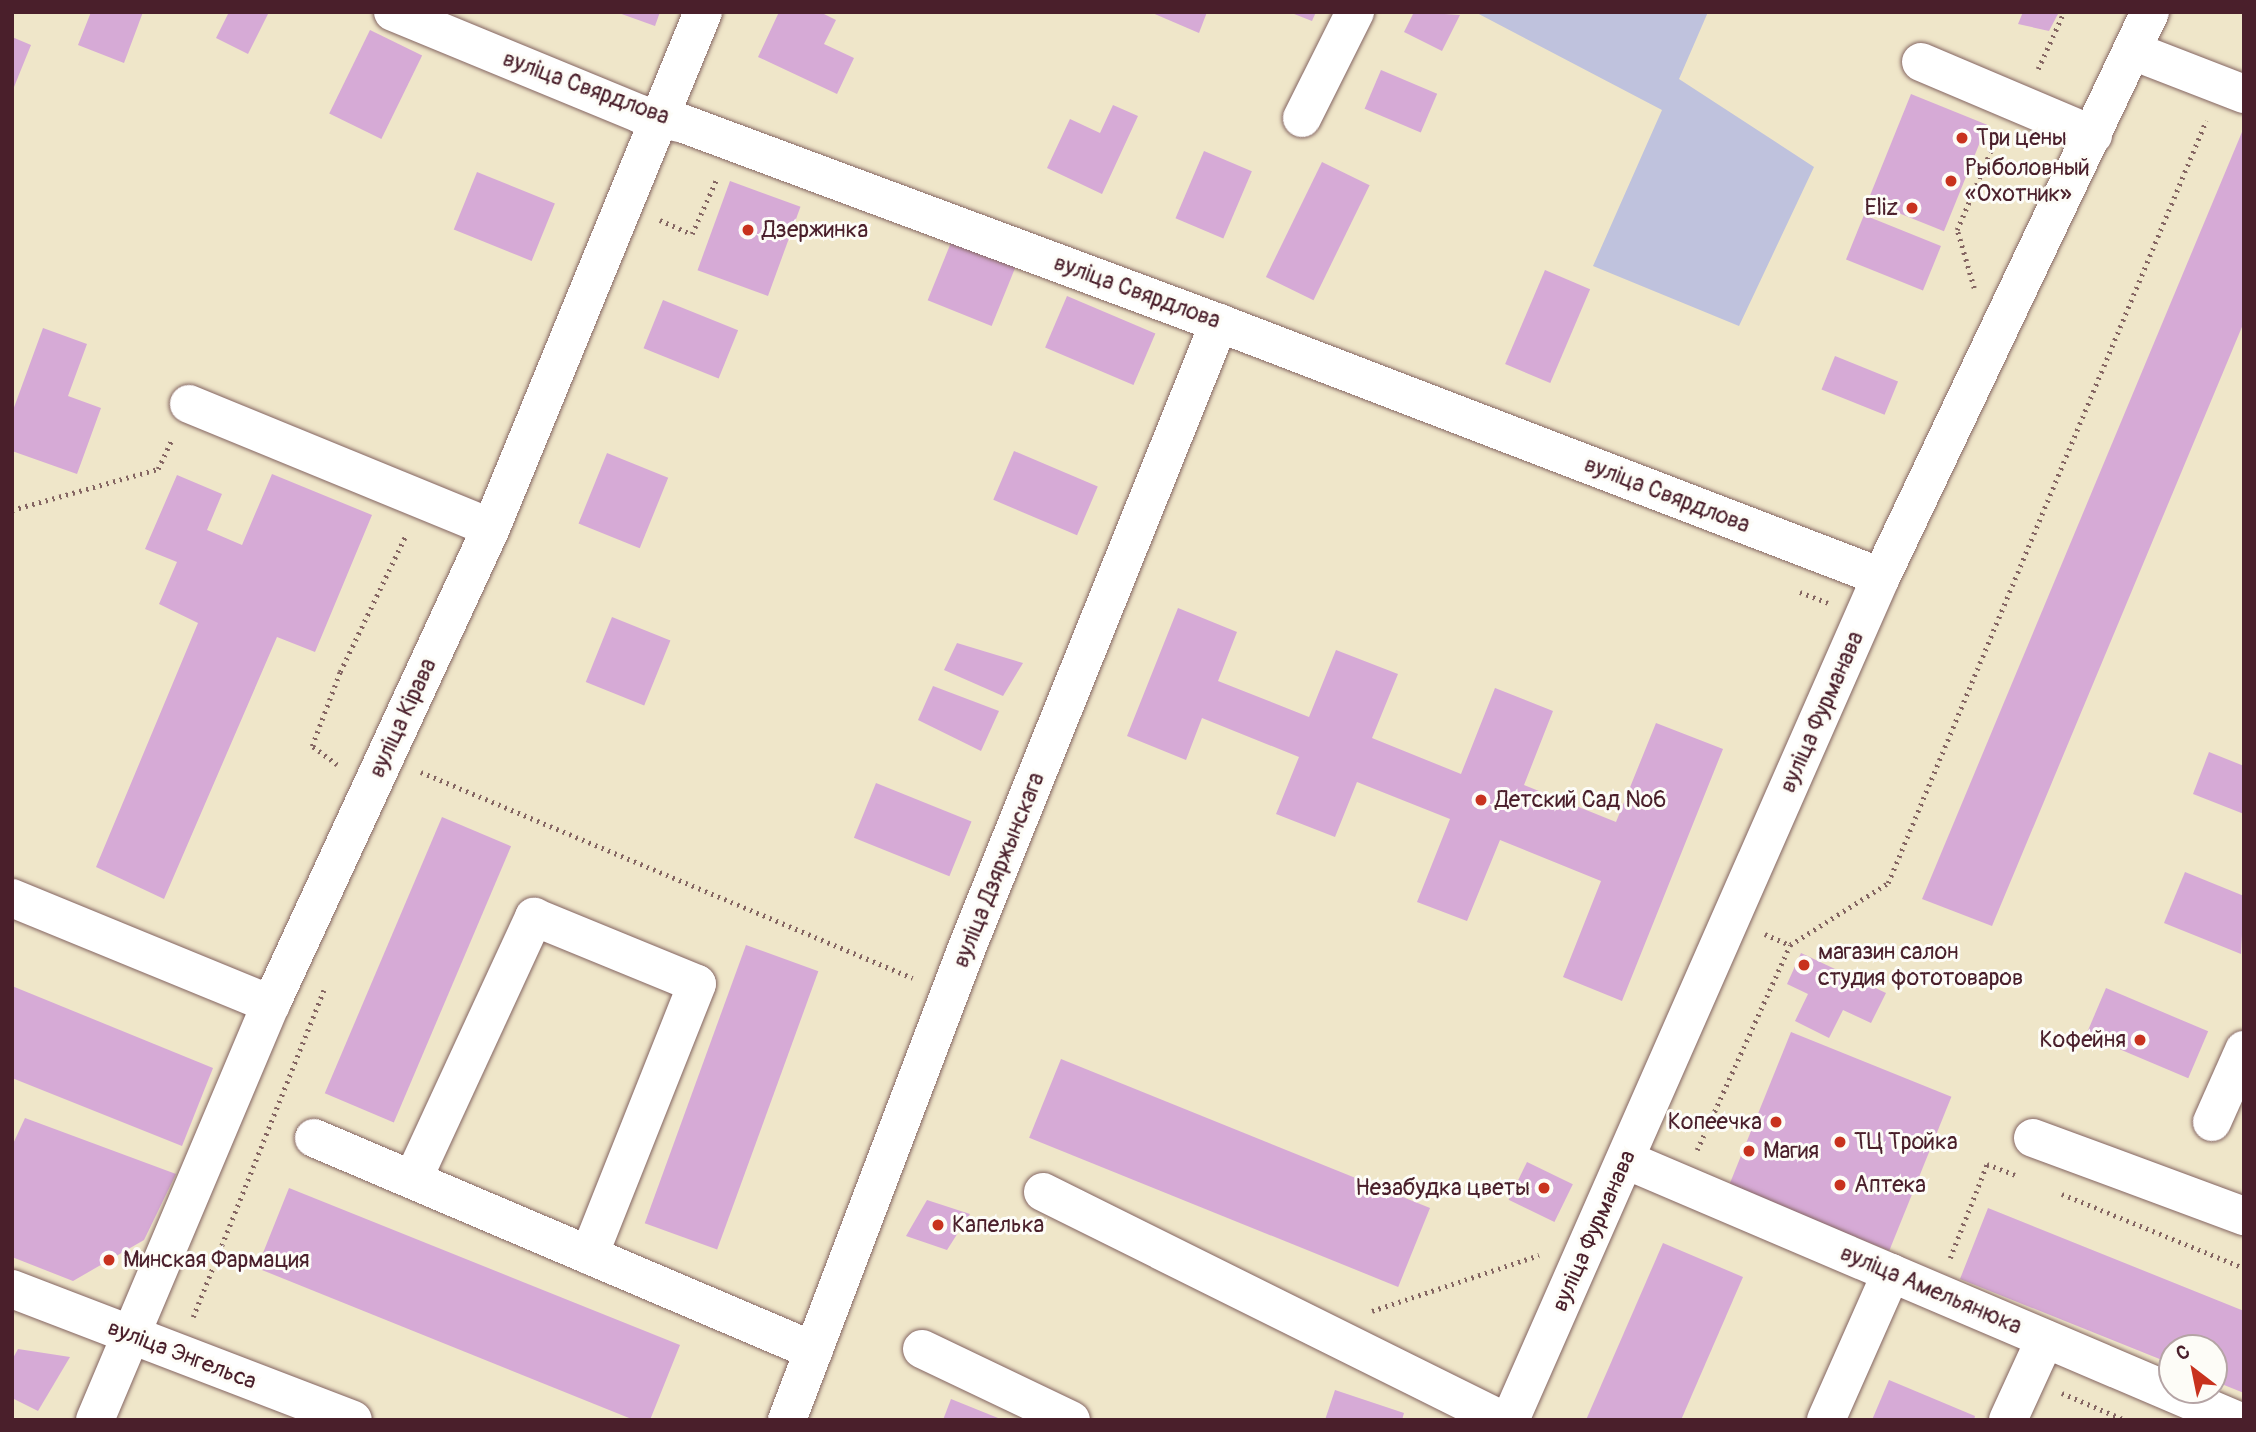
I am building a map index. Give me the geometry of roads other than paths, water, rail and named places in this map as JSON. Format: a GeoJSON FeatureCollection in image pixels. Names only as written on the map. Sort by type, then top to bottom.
{"type":"FeatureCollection","features":[{"type":"Feature","properties":{"kind":"street","name":"вуліца Свярдлова"},"geometry":{"type":"LineString","coordinates":[[393,12],[659,120],[684,124],[1219,323],[1868,572]]}},
{"type":"Feature","properties":{"kind":"street","name":"вуліца Кірава"},"geometry":{"type":"LineString","coordinates":[[94,1420],[271,1004],[491,528],[703,12]]}},
{"type":"Feature","properties":{"kind":"street"},"geometry":{"type":"LineString","coordinates":[[1302,118],[1355,12]]}},
{"type":"Feature","properties":{"kind":"street","name":"вуліца Фурманава"},"geometry":{"type":"LineString","coordinates":[[1510,1420],[1626,1160],[1868,572],[2092,135],[2150,12]]}},
{"type":"Feature","properties":{"kind":"street"},"geometry":{"type":"LineString","coordinates":[[2133,51],[2232,90]]}},
{"type":"Feature","properties":{"kind":"street"},"geometry":{"type":"LineString","coordinates":[[1922,62],[2092,135]]}},
{"type":"Feature","properties":{"kind":"street","name":"вуліца Дзяржынскага"},"geometry":{"type":"LineString","coordinates":[[788,1420],[950,993],[1219,323]]}},
{"type":"Feature","properties":{"kind":"street"},"geometry":{"type":"LineString","coordinates":[[189,404],[491,528]]}},
{"type":"Feature","properties":{"kind":"street"},"geometry":{"type":"LineString","coordinates":[[12,898],[271,1004]]}},
{"type":"Feature","properties":{"kind":"street"},"geometry":{"type":"LineString","coordinates":[[413,1179],[534,917],[697,984],[589,1255]]}},
{"type":"Feature","properties":{"kind":"street"},"geometry":{"type":"LineString","coordinates":[[2212,1122],[2244,1050]]}},
{"type":"Feature","properties":{"kind":"street"},"geometry":{"type":"LineString","coordinates":[[314,1138],[814,1351]]}},
{"type":"Feature","properties":{"kind":"street"},"geometry":{"type":"LineString","coordinates":[[2033,1138],[2244,1216]]}},
{"type":"Feature","properties":{"kind":"street","name":"вуліца Амельянюка"},"geometry":{"type":"LineString","coordinates":[[1626,1160],[2236,1420]]}},
{"type":"Feature","properties":{"kind":"street"},"geometry":{"type":"LineString","coordinates":[[1043,1192],[1502,1420]]}},
{"type":"Feature","properties":{"kind":"street"},"geometry":{"type":"LineString","coordinates":[[1826,1420],[1891,1273]]}},
{"type":"Feature","properties":{"kind":"street","name":"вуліца Энгельса"},"geometry":{"type":"LineString","coordinates":[[12,1289],[352,1420]]}},
{"type":"Feature","properties":{"kind":"street"},"geometry":{"type":"LineString","coordinates":[[2008,1420],[2045,1339]]}},
{"type":"Feature","properties":{"kind":"street"},"geometry":{"type":"LineString","coordinates":[[922,1349],[1071,1420]]}},
{"type":"Feature","properties":{"kind":"place","name":"Три цены"},"geometry":{"type":"Point","coordinates":[1962,138]}},
{"type":"Feature","properties":{"kind":"place","name":"Рыболовный «Охотник»"},"geometry":{"type":"Point","coordinates":[1951,181]}},
{"type":"Feature","properties":{"kind":"place","name":"Eliz"},"geometry":{"type":"Point","coordinates":[1912,208]}},
{"type":"Feature","properties":{"kind":"place","name":"Дзержинка"},"geometry":{"type":"Point","coordinates":[748,230]}},
{"type":"Feature","properties":{"kind":"place","name":"Детский Сад №6"},"geometry":{"type":"Point","coordinates":[1481,800]}},
{"type":"Feature","properties":{"kind":"place","name":"магазин салон студия фототоваров"},"geometry":{"type":"Point","coordinates":[1804,965]}},
{"type":"Feature","properties":{"kind":"place","name":"Кофейня"},"geometry":{"type":"Point","coordinates":[2140,1040]}},
{"type":"Feature","properties":{"kind":"place","name":"Копеечка"},"geometry":{"type":"Point","coordinates":[1776,1122]}},
{"type":"Feature","properties":{"kind":"place","name":"ТЦ Тройка"},"geometry":{"type":"Point","coordinates":[1840,1142]}},
{"type":"Feature","properties":{"kind":"place","name":"Магия"},"geometry":{"type":"Point","coordinates":[1749,1151]}},
{"type":"Feature","properties":{"kind":"place","name":"Аптека"},"geometry":{"type":"Point","coordinates":[1840,1185]}},
{"type":"Feature","properties":{"kind":"place","name":"Незабудка цветы"},"geometry":{"type":"Point","coordinates":[1544,1188]}},
{"type":"Feature","properties":{"kind":"place","name":"Капелька"},"geometry":{"type":"Point","coordinates":[938,1225]}},
{"type":"Feature","properties":{"kind":"place","name":"Минская Фармация"},"geometry":{"type":"Point","coordinates":[109,1260]}}]}
